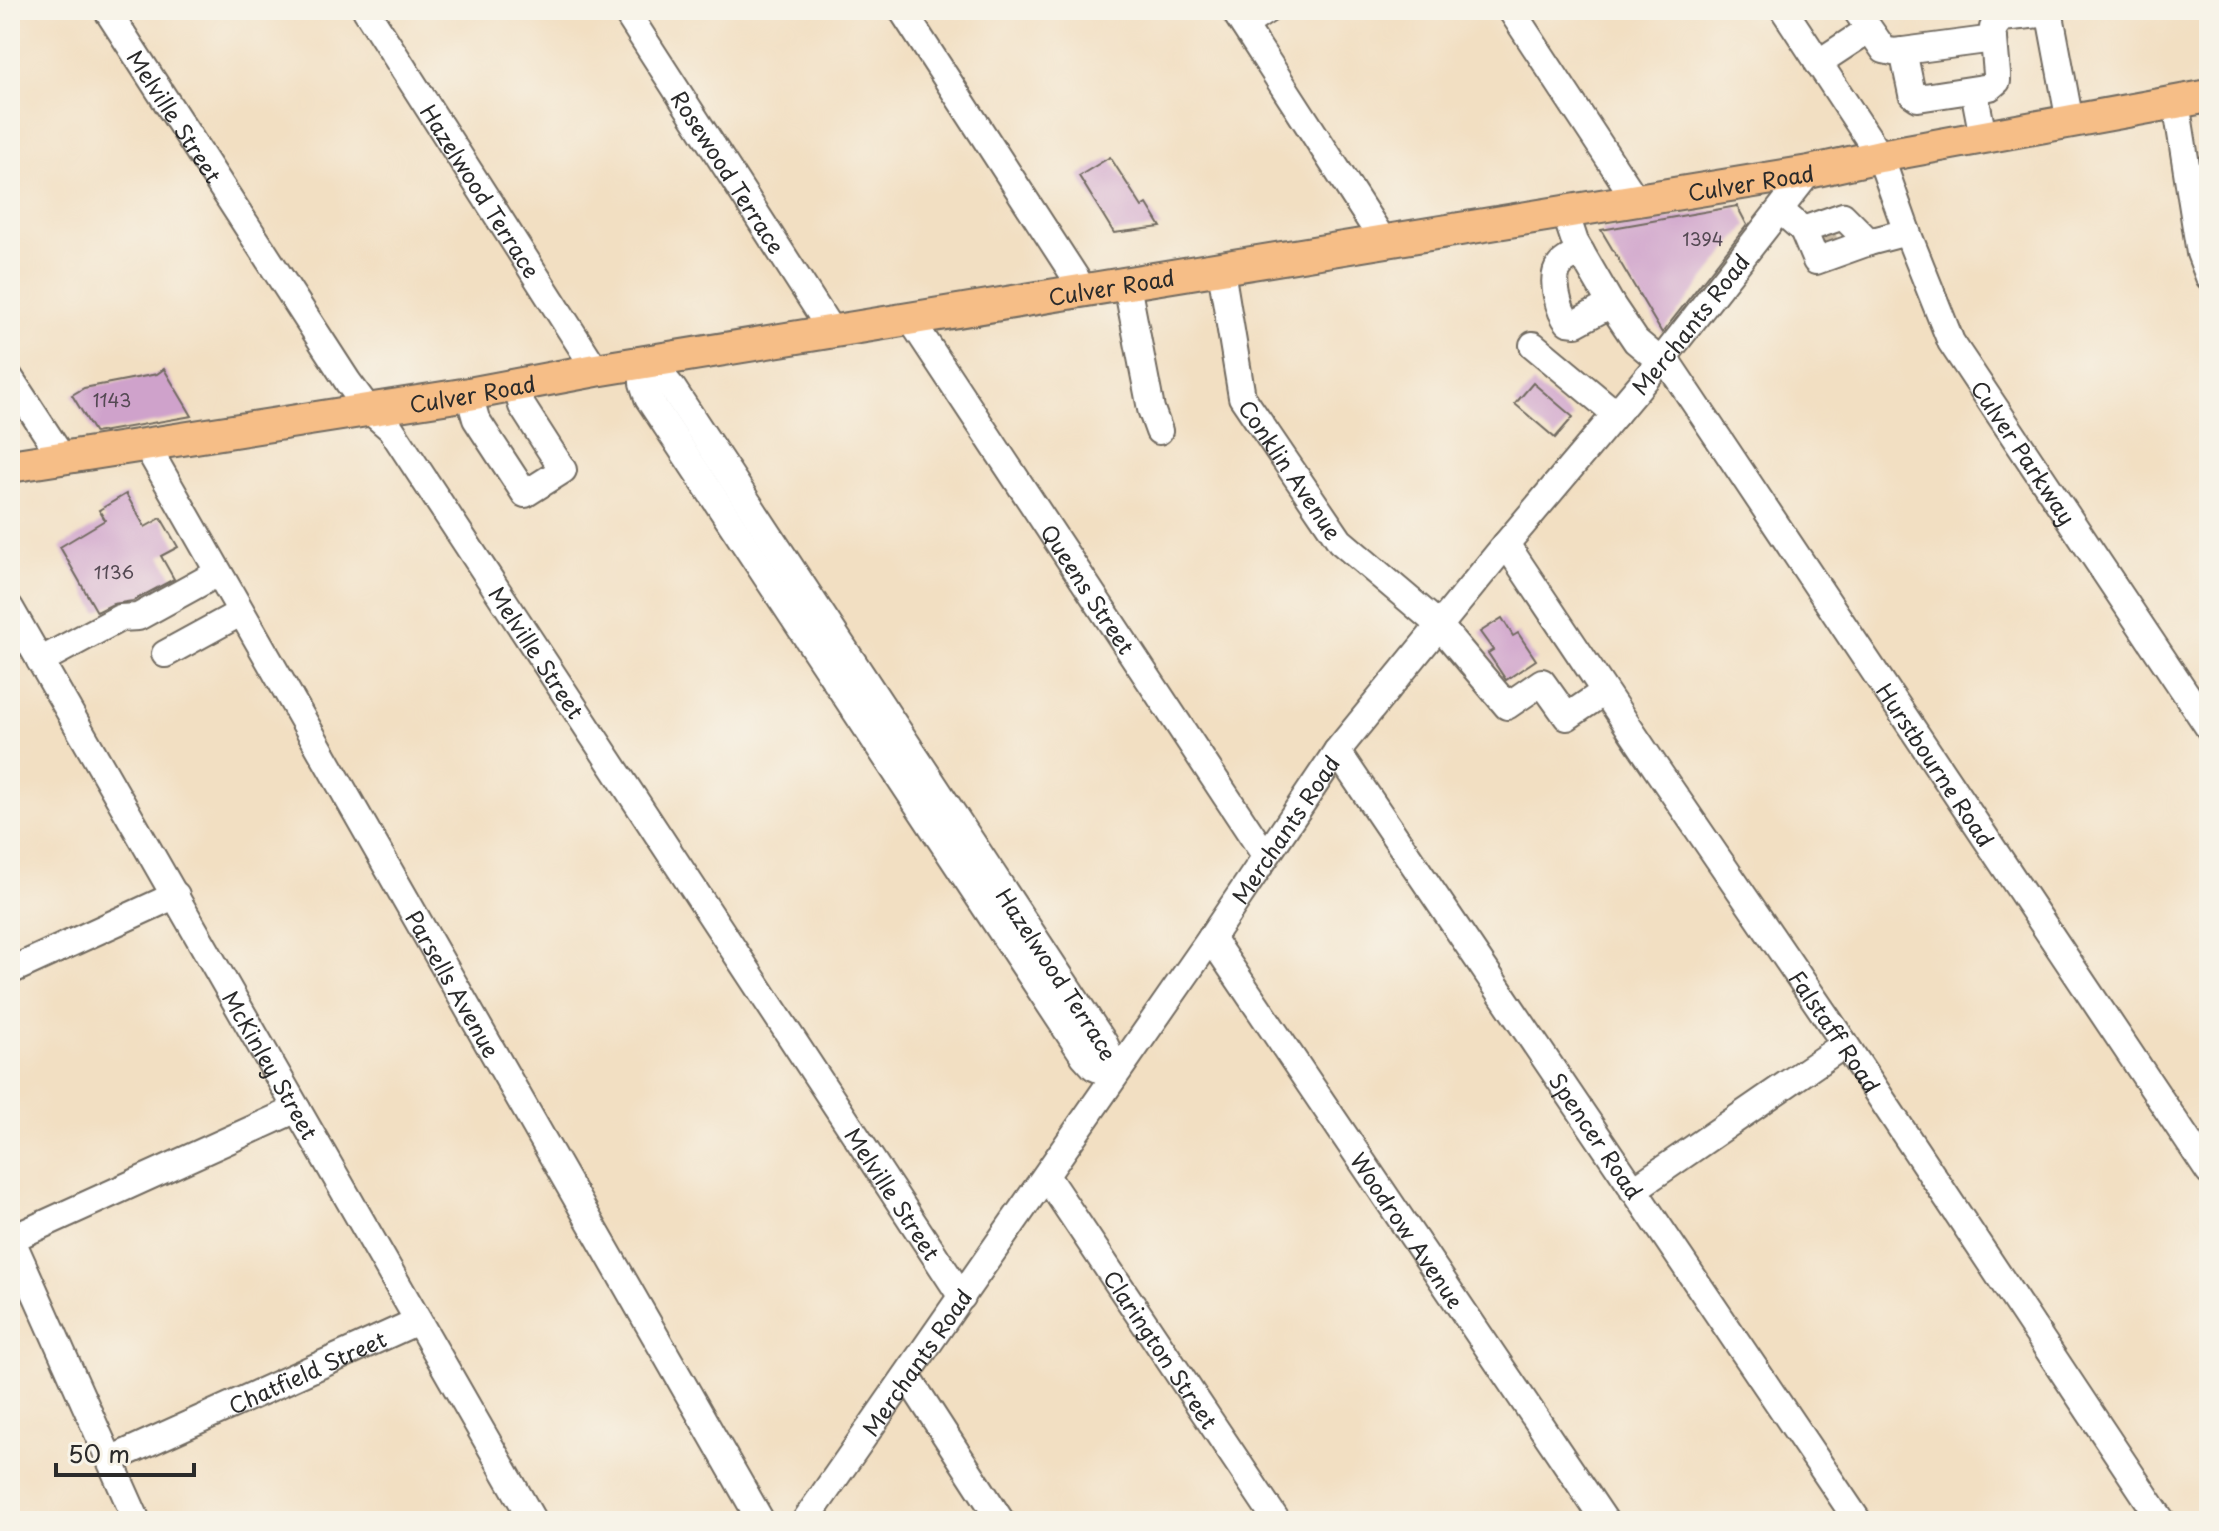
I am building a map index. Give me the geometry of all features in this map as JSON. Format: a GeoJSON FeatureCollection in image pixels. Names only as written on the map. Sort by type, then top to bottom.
{"type":"FeatureCollection","features":[{"type":"Feature","properties":{"kind":"main road","name":"Culver Road"},"geometry":{"type":"LineString","coordinates":[[10,466],[469,394],[596,370],[1809,172],[1880,156],[2209,96]]}},
{"type":"Feature","properties":{"kind":"street","name":"Melville Street"},"geometry":{"type":"LineString","coordinates":[[107,10],[368,409],[391,429],[962,1297]]}},
{"type":"Feature","properties":{"kind":"street","name":"Hazelwood Terrace"},"geometry":{"type":"LineString","coordinates":[[366,10],[596,370]]}},
{"type":"Feature","properties":{"kind":"street","name":"Rosewood Terrace"},"geometry":{"type":"LineString","coordinates":[[625,10],[833,333]]}},
{"type":"Feature","properties":{"kind":"street"},"geometry":{"type":"LineString","coordinates":[[902,10],[1085,292]]}},
{"type":"Feature","properties":{"kind":"street"},"geometry":{"type":"LineString","coordinates":[[1267,10],[1239,18],[1384,242]]}},
{"type":"Feature","properties":{"kind":"street"},"geometry":{"type":"LineString","coordinates":[[1511,10],[1636,200]]}},
{"type":"Feature","properties":{"kind":"street","name":"Culver Parkway"},"geometry":{"type":"LineString","coordinates":[[1784,10],[1880,156],[1951,342],[2209,728]]}},
{"type":"Feature","properties":{"kind":"street"},"geometry":{"type":"LineString","coordinates":[[1818,63],[1862,20],[1884,50],[1893,52],[1999,22],[2050,12],[2070,122]]}},
{"type":"Feature","properties":{"kind":"street"},"geometry":{"type":"LineString","coordinates":[[1903,51],[1912,94],[1918,98],[1990,87],[1997,81],[1999,22]]}},
{"type":"Feature","properties":{"kind":"street"},"geometry":{"type":"LineString","coordinates":[[1974,90],[1983,137]]}},
{"type":"Feature","properties":{"kind":"street"},"geometry":{"type":"LineString","coordinates":[[2176,102],[2200,253],[2209,277]]}},
{"type":"Feature","properties":{"kind":"street","name":"Merchants Road"},"geometry":{"type":"LineString","coordinates":[[805,1521],[1211,938],[1337,751],[1662,359],[1809,172]]}},
{"type":"Feature","properties":{"kind":"street"},"geometry":{"type":"LineString","coordinates":[[1780,210],[1832,239],[1907,232]]}},
{"type":"Feature","properties":{"kind":"street","name":"Hurstbourne Road"},"geometry":{"type":"LineString","coordinates":[[1565,212],[1575,242],[1611,304],[1636,341],[1662,359],[2209,1172]]}},
{"type":"Feature","properties":{"kind":"street"},"geometry":{"type":"LineString","coordinates":[[1581,252],[1556,269],[1555,284],[1561,314],[1568,322],[1576,323],[1611,304]]}},
{"type":"Feature","properties":{"kind":"street","name":"Conklin Avenue"},"geometry":{"type":"LineString","coordinates":[[1221,270],[1242,397],[1340,541],[1439,625],[1507,706],[1542,682],[1567,717],[1604,692]]}},
{"type":"Feature","properties":{"kind":"street"},"geometry":{"type":"LineString","coordinates":[[1127,285],[1151,409],[1159,431]]}},
{"type":"Feature","properties":{"kind":"street","name":"Queens Street"},"geometry":{"type":"LineString","coordinates":[[911,320],[1265,855]]}},
{"type":"Feature","properties":{"kind":"street"},"geometry":{"type":"LineString","coordinates":[[1533,345],[1616,414]]}},
{"type":"Feature","properties":{"kind":"street","name":"Hazelwood Terrace"},"geometry":{"type":"LineString","coordinates":[[643,363],[643,383],[648,398],[896,749],[1084,1056],[1094,1067],[1114,1076]]}},
{"type":"Feature","properties":{"kind":"street"},"geometry":{"type":"LineString","coordinates":[[10,378],[18,407],[63,459]]}},
{"type":"Feature","properties":{"kind":"street"},"geometry":{"type":"LineString","coordinates":[[469,394],[476,419],[525,494],[563,470],[522,406],[516,385]]}},
{"type":"Feature","properties":{"kind":"street","name":"Parsells Avenue"},"geometry":{"type":"LineString","coordinates":[[146,445],[761,1521]]}},
{"type":"Feature","properties":{"kind":"street","name":"Falstaff Road"},"geometry":{"type":"LineString","coordinates":[[1506,544],[1845,1044],[2162,1521]]}},
{"type":"Feature","properties":{"kind":"street"},"geometry":{"type":"LineString","coordinates":[[40,661],[120,618],[138,617],[218,573]]}},
{"type":"Feature","properties":{"kind":"street","name":"McKinley Street"},"geometry":{"type":"LineString","coordinates":[[10,608],[533,1521]]}},
{"type":"Feature","properties":{"kind":"street"},"geometry":{"type":"LineString","coordinates":[[165,654],[240,613]]}},
{"type":"Feature","properties":{"kind":"street","name":"Spencer Road"},"geometry":{"type":"LineString","coordinates":[[1337,751],[1858,1521]]}},
{"type":"Feature","properties":{"kind":"street"},"geometry":{"type":"LineString","coordinates":[[10,971],[176,895]]}},
{"type":"Feature","properties":{"kind":"street","name":"Woodrow Avenue"},"geometry":{"type":"LineString","coordinates":[[1211,938],[1605,1521]]}},
{"type":"Feature","properties":{"kind":"street"},"geometry":{"type":"LineString","coordinates":[[1633,1190],[1845,1044]]}},
{"type":"Feature","properties":{"kind":"street"},"geometry":{"type":"LineString","coordinates":[[137,1521],[11,1238],[297,1109]]}},
{"type":"Feature","properties":{"kind":"street","name":"Clarington Street"},"geometry":{"type":"LineString","coordinates":[[1046,1176],[1277,1521]]}},
{"type":"Feature","properties":{"kind":"street","name":"Chatfield Street"},"geometry":{"type":"LineString","coordinates":[[110,1460],[418,1321]]}},
{"type":"Feature","properties":{"kind":"street"},"geometry":{"type":"LineString","coordinates":[[907,1376],[1001,1521]]}},
{"type":"Feature","properties":{"kind":"building"},"geometry":{"type":"Polygon","coordinates":[[[1110,157],[1142,207],[1147,204],[1161,227],[1114,233],[1079,176],[1110,157]]]}},
{"type":"Feature","properties":{"kind":"building"},"geometry":{"type":"Polygon","coordinates":[[[1737,206],[1747,225],[1662,333],[1601,230],[1737,206]]]}},
{"type":"Feature","properties":{"kind":"building"},"geometry":{"type":"Polygon","coordinates":[[[164,369],[192,416],[95,433],[72,395],[84,388],[157,374],[164,369]]]}},
{"type":"Feature","properties":{"kind":"building"},"geometry":{"type":"Polygon","coordinates":[[[1533,383],[1573,417],[1555,438],[1515,404],[1533,383]]]}},
{"type":"Feature","properties":{"kind":"building"},"geometry":{"type":"Polygon","coordinates":[[[126,494],[145,527],[161,518],[178,547],[161,556],[174,579],[133,601],[113,604],[97,612],[60,547],[105,520],[99,510],[126,494]]]}},
{"type":"Feature","properties":{"kind":"building"},"geometry":{"type":"Polygon","coordinates":[[[1502,618],[1513,636],[1518,633],[1536,660],[1506,680],[1488,653],[1493,650],[1480,632],[1502,618]]]}},
{"type":"Feature","properties":{"kind":"tunnel"},"geometry":{"type":"LineString","coordinates":[[1818,245],[1837,238]]}}]}
